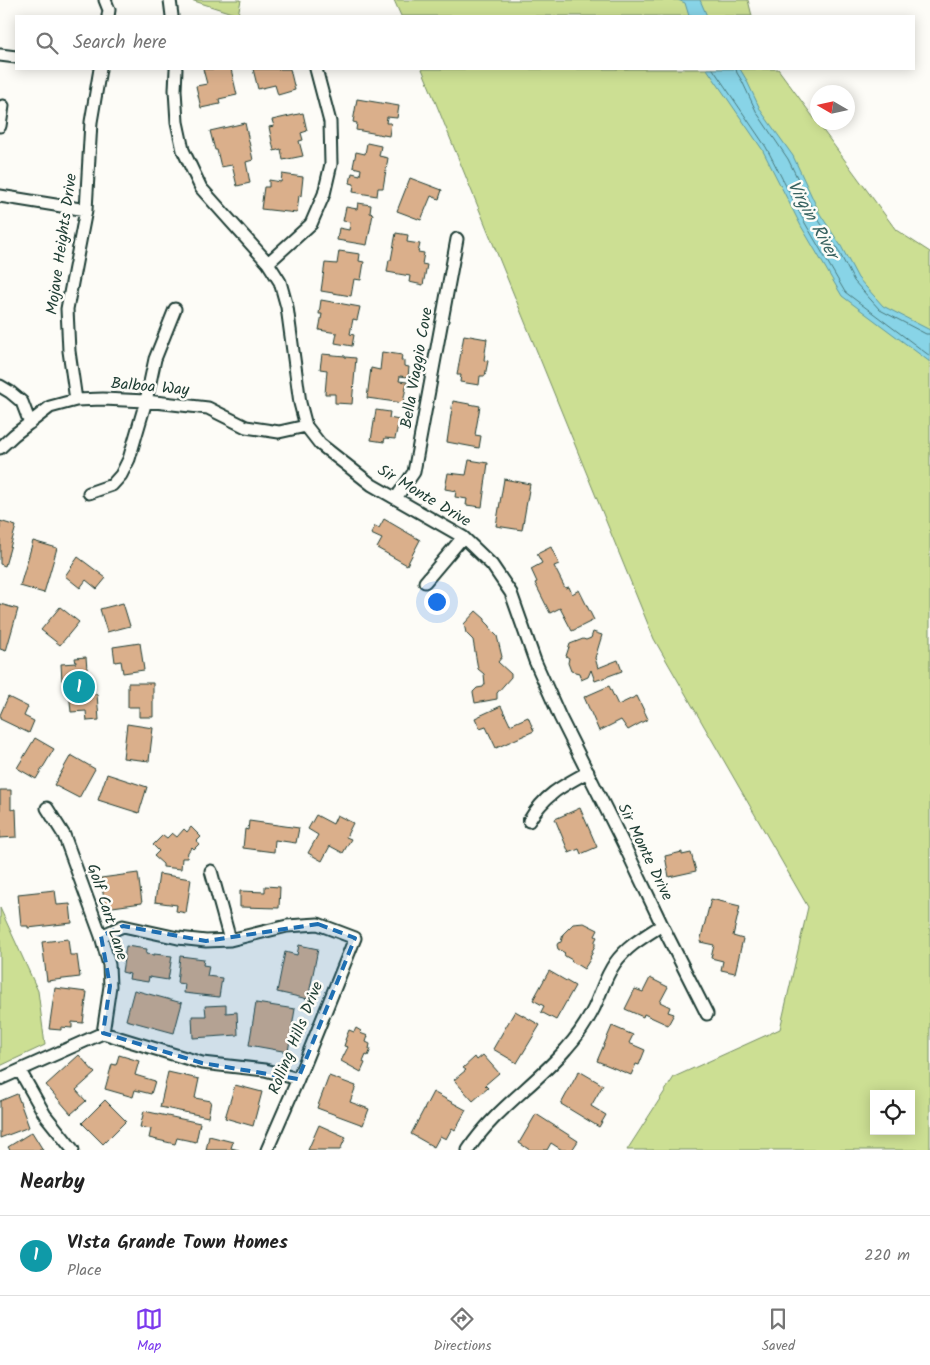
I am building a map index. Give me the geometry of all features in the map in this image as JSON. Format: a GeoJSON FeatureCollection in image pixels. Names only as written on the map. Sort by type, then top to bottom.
{"type":"FeatureCollection","features":[{"type":"Feature","properties":{"kind":"street"},"geometry":{"type":"LineString","coordinates":[[105,0],[109,10],[108,15]]}},
{"type":"Feature","properties":{"kind":"street"},"geometry":{"type":"LineString","coordinates":[[170,0],[172,15]]}},
{"type":"Feature","properties":{"kind":"street"},"geometry":{"type":"LineString","coordinates":[[0,55],[15,58]]}},
{"type":"Feature","properties":{"kind":"street","name":"Mojave Heights Drive"},"geometry":{"type":"LineString","coordinates":[[76,400],[67,309],[86,210],[91,122],[100,70]]}},
{"type":"Feature","properties":{"kind":"street","name":"Sir Monte Drive"},"geometry":{"type":"LineString","coordinates":[[176,70],[176,122],[183,150],[202,188],[268,263],[280,282],[287,306],[300,403],[306,426],[320,444],[372,485],[463,537],[492,565],[511,592],[534,661],[706,1014]]}},
{"type":"Feature","properties":{"kind":"street"},"geometry":{"type":"LineString","coordinates":[[268,263],[311,224],[324,194],[331,164],[330,122],[316,70]]}},
{"type":"Feature","properties":{"kind":"street"},"geometry":{"type":"LineString","coordinates":[[0,126],[3,106]]}},
{"type":"Feature","properties":{"kind":"street"},"geometry":{"type":"LineString","coordinates":[[0,196],[86,210]]}},
{"type":"Feature","properties":{"kind":"street","name":"Bella Viaggio Cove"},"geometry":{"type":"LineString","coordinates":[[396,498],[414,472],[457,239]]}},
{"type":"Feature","properties":{"kind":"street"},"geometry":{"type":"LineString","coordinates":[[89,493],[112,485],[121,475],[129,459],[146,401],[155,359],[175,309]]}},
{"type":"Feature","properties":{"kind":"street"},"geometry":{"type":"LineString","coordinates":[[0,386],[22,402],[30,423]]}},
{"type":"Feature","properties":{"kind":"street","name":"Balboa Way"},"geometry":{"type":"LineString","coordinates":[[0,448],[14,434],[50,408],[76,400],[146,401],[208,408],[246,427],[279,432],[306,426]]}},
{"type":"Feature","properties":{"kind":"street"},"geometry":{"type":"LineString","coordinates":[[425,582],[463,537]]}},
{"type":"Feature","properties":{"kind":"street"},"geometry":{"type":"LineString","coordinates":[[529,821],[549,796],[562,786],[588,772]]}},
{"type":"Feature","properties":{"kind":"street","name":"Golf Cart Lane"},"geometry":{"type":"LineString","coordinates":[[47,808],[64,834],[101,936],[109,965],[110,986],[103,1033]]}},
{"type":"Feature","properties":{"kind":"street"},"geometry":{"type":"LineString","coordinates":[[101,936],[123,926],[178,938],[206,941],[230,940],[211,871]]}},
{"type":"Feature","properties":{"kind":"street","name":"Rolling Hills Drive"},"geometry":{"type":"LineString","coordinates":[[230,940],[287,926],[318,924],[354,938],[298,1079],[267,1150]]}},
{"type":"Feature","properties":{"kind":"street"},"geometry":{"type":"LineString","coordinates":[[468,1150],[491,1120],[568,1047],[594,1008],[610,970],[621,955],[634,943],[662,925]]}},
{"type":"Feature","properties":{"kind":"street"},"geometry":{"type":"LineString","coordinates":[[0,1079],[103,1033],[202,1063],[265,1070],[298,1079]]}},
{"type":"Feature","properties":{"kind":"street"},"geometry":{"type":"LineString","coordinates":[[20,1071],[45,1114],[73,1150]]}},
{"type":"Feature","properties":{"kind":"highlighted area"},"geometry":{"type":"Polygon","coordinates":[[[318,924],[355,938],[298,1079],[202,1063],[103,1033],[110,986],[101,936],[123,926],[206,941],[318,924]]]}},
{"type":"Feature","properties":{"kind":"green space"},"geometry":{"type":"Polygon","coordinates":[[[191,0],[241,0],[238,15],[191,0]]]}},
{"type":"Feature","properties":{"kind":"green space"},"geometry":{"type":"Polygon","coordinates":[[[394,0],[748,0],[752,15],[401,15],[394,0]]]}},
{"type":"Feature","properties":{"kind":"green space"},"geometry":{"type":"Polygon","coordinates":[[[422,70],[779,70],[810,113],[810,130],[823,130],[896,230],[930,252],[930,1150],[627,1150],[674,1077],[780,1029],[808,907],[654,639],[422,70]]]}},
{"type":"Feature","properties":{"kind":"green space"},"geometry":{"type":"Polygon","coordinates":[[[0,908],[38,991],[45,1045],[0,1066],[0,908]]]}},
{"type":"Feature","properties":{"kind":"water"},"geometry":{"type":"Polygon","coordinates":[[[678,0],[700,0],[707,15],[689,15],[685,3],[678,0]]]}},
{"type":"Feature","properties":{"kind":"water","name":"Virgin River"},"geometry":{"type":"Polygon","coordinates":[[[708,70],[741,70],[761,111],[793,156],[820,214],[841,246],[858,278],[883,306],[930,330],[930,362],[842,296],[801,226],[762,149],[708,70]]]}},
{"type":"Feature","properties":{"kind":"building"},"geometry":{"type":"Polygon","coordinates":[[[203,70],[231,70],[237,95],[219,99],[220,104],[201,108],[196,86],[207,84],[203,70]]]}},
{"type":"Feature","properties":{"kind":"building"},"geometry":{"type":"Polygon","coordinates":[[[253,70],[290,70],[295,90],[278,95],[275,85],[258,89],[253,70]]]}},
{"type":"Feature","properties":{"kind":"building"},"geometry":{"type":"Polygon","coordinates":[[[357,99],[399,106],[397,118],[387,117],[386,123],[391,123],[389,136],[356,130],[357,123],[353,122],[357,99]]]}},
{"type":"Feature","properties":{"kind":"building"},"geometry":{"type":"Polygon","coordinates":[[[303,113],[307,131],[301,133],[303,140],[299,141],[303,156],[283,160],[281,149],[274,151],[269,127],[274,126],[272,120],[303,113]]]}},
{"type":"Feature","properties":{"kind":"building"},"geometry":{"type":"Polygon","coordinates":[[[245,123],[253,160],[246,162],[250,183],[237,186],[232,165],[221,167],[210,131],[245,123]]]}},
{"type":"Feature","properties":{"kind":"building"},"geometry":{"type":"Polygon","coordinates":[[[367,143],[381,146],[379,156],[388,158],[383,188],[378,188],[377,196],[353,192],[354,184],[350,183],[352,173],[360,175],[361,169],[353,167],[356,152],[365,154],[367,143]]]}},
{"type":"Feature","properties":{"kind":"building"},"geometry":{"type":"Polygon","coordinates":[[[282,174],[303,177],[297,213],[261,209],[264,187],[269,187],[269,180],[281,182],[282,174]]]}},
{"type":"Feature","properties":{"kind":"building"},"geometry":{"type":"Polygon","coordinates":[[[410,178],[442,190],[439,199],[431,196],[421,220],[397,211],[410,178]]]}},
{"type":"Feature","properties":{"kind":"building"},"geometry":{"type":"Polygon","coordinates":[[[358,203],[371,205],[370,213],[373,214],[367,245],[337,240],[339,228],[349,230],[350,222],[343,221],[346,207],[357,209],[358,203]]]}},
{"type":"Feature","properties":{"kind":"building"},"geometry":{"type":"Polygon","coordinates":[[[396,233],[408,235],[407,242],[420,244],[418,252],[424,253],[422,264],[427,265],[423,285],[409,282],[410,276],[387,272],[396,233]]]}},
{"type":"Feature","properties":{"kind":"building"},"geometry":{"type":"Polygon","coordinates":[[[339,251],[360,254],[359,261],[364,262],[361,280],[354,279],[351,296],[321,291],[325,263],[337,264],[339,251]]]}},
{"type":"Feature","properties":{"kind":"building"},"geometry":{"type":"Polygon","coordinates":[[[321,300],[360,307],[357,320],[353,319],[350,334],[354,335],[352,346],[335,343],[337,333],[319,330],[322,314],[319,314],[321,300]]]}},
{"type":"Feature","properties":{"kind":"building"},"geometry":{"type":"Polygon","coordinates":[[[464,335],[487,339],[484,360],[488,361],[485,376],[480,376],[479,385],[460,382],[461,375],[457,375],[464,335]]]}},
{"type":"Feature","properties":{"kind":"building"},"geometry":{"type":"Polygon","coordinates":[[[382,352],[402,355],[401,361],[404,361],[404,366],[409,367],[408,377],[400,376],[399,381],[407,382],[403,403],[367,398],[371,368],[380,370],[382,352]]]}},
{"type":"Feature","properties":{"kind":"building"},"geometry":{"type":"Polygon","coordinates":[[[322,354],[356,358],[352,404],[335,403],[335,394],[325,394],[327,370],[320,369],[322,354]]]}},
{"type":"Feature","properties":{"kind":"building"},"geometry":{"type":"Polygon","coordinates":[[[453,401],[480,406],[475,435],[481,436],[479,448],[447,442],[453,401]]]}},
{"type":"Feature","properties":{"kind":"building"},"geometry":{"type":"Polygon","coordinates":[[[376,410],[390,412],[389,418],[399,420],[395,439],[385,438],[384,442],[371,440],[376,410]]]}},
{"type":"Feature","properties":{"kind":"building"},"geometry":{"type":"Polygon","coordinates":[[[469,460],[488,463],[482,507],[466,505],[467,499],[455,497],[456,491],[445,489],[448,473],[466,475],[469,460]]]}},
{"type":"Feature","properties":{"kind":"building"},"geometry":{"type":"Polygon","coordinates":[[[504,479],[530,484],[522,530],[496,526],[504,479]]]}},
{"type":"Feature","properties":{"kind":"building"},"geometry":{"type":"Polygon","coordinates":[[[384,519],[420,540],[407,565],[377,548],[382,539],[371,534],[375,526],[379,528],[384,519]]]}},
{"type":"Feature","properties":{"kind":"building"},"geometry":{"type":"Polygon","coordinates":[[[0,521],[16,526],[5,566],[0,564],[0,521]]]}},
{"type":"Feature","properties":{"kind":"building"},"geometry":{"type":"Polygon","coordinates":[[[33,541],[57,548],[44,593],[20,586],[33,541]]]}},
{"type":"Feature","properties":{"kind":"building"},"geometry":{"type":"Polygon","coordinates":[[[551,547],[559,564],[554,566],[565,588],[569,587],[572,594],[579,590],[594,620],[572,631],[560,608],[550,613],[535,583],[537,582],[531,569],[542,563],[537,554],[551,547]]]}},
{"type":"Feature","properties":{"kind":"building"},"geometry":{"type":"Polygon","coordinates":[[[78,557],[106,578],[97,589],[86,580],[80,588],[65,576],[78,557]]]}},
{"type":"Feature","properties":{"kind":"building"},"geometry":{"type":"Polygon","coordinates":[[[123,603],[130,626],[107,632],[100,609],[123,603]]]}},
{"type":"Feature","properties":{"kind":"building"},"geometry":{"type":"Polygon","coordinates":[[[0,604],[18,609],[6,651],[0,649],[0,604]]]}},
{"type":"Feature","properties":{"kind":"building"},"geometry":{"type":"Polygon","coordinates":[[[60,607],[79,622],[60,645],[41,630],[60,607]]]}},
{"type":"Feature","properties":{"kind":"building"},"geometry":{"type":"Polygon","coordinates":[[[476,611],[485,619],[497,636],[502,657],[498,662],[511,674],[511,677],[497,693],[497,699],[475,703],[473,692],[485,684],[484,674],[478,669],[473,640],[466,633],[464,624],[476,611]]]}},
{"type":"Feature","properties":{"kind":"building"},"geometry":{"type":"Polygon","coordinates":[[[593,632],[602,635],[595,658],[598,668],[618,660],[622,671],[595,681],[591,670],[588,677],[581,680],[579,673],[571,671],[568,663],[569,658],[566,656],[570,644],[591,638],[593,632]]]}},
{"type":"Feature","properties":{"kind":"building"},"geometry":{"type":"Polygon","coordinates":[[[140,643],[144,670],[123,673],[121,661],[115,662],[113,647],[140,643]]]}},
{"type":"Feature","properties":{"kind":"building"},"geometry":{"type":"Polygon","coordinates":[[[86,657],[89,694],[97,694],[99,720],[87,721],[86,711],[71,712],[68,680],[62,681],[61,664],[76,663],[75,658],[86,657]]]}},
{"type":"Feature","properties":{"kind":"building"},"geometry":{"type":"Polygon","coordinates":[[[128,683],[153,683],[153,717],[139,717],[139,707],[128,707],[128,683]]]}},
{"type":"Feature","properties":{"kind":"building"},"geometry":{"type":"Polygon","coordinates":[[[609,686],[618,705],[637,696],[648,719],[628,730],[621,720],[599,731],[584,697],[609,686]]]}},
{"type":"Feature","properties":{"kind":"building"},"geometry":{"type":"Polygon","coordinates":[[[8,697],[28,707],[24,716],[34,721],[29,733],[0,719],[8,697]]]}},
{"type":"Feature","properties":{"kind":"building"},"geometry":{"type":"Polygon","coordinates":[[[501,706],[510,725],[528,717],[534,731],[496,748],[486,727],[480,729],[475,718],[501,706]]]}},
{"type":"Feature","properties":{"kind":"building"},"geometry":{"type":"Polygon","coordinates":[[[127,724],[153,728],[149,761],[123,758],[127,724]]]}},
{"type":"Feature","properties":{"kind":"building"},"geometry":{"type":"Polygon","coordinates":[[[35,738],[54,749],[36,779],[17,768],[35,738]]]}},
{"type":"Feature","properties":{"kind":"building"},"geometry":{"type":"Polygon","coordinates":[[[71,755],[95,769],[79,798],[54,785],[71,755]]]}},
{"type":"Feature","properties":{"kind":"building"},"geometry":{"type":"Polygon","coordinates":[[[107,774],[147,787],[139,813],[98,800],[107,774]]]}},
{"type":"Feature","properties":{"kind":"building"},"geometry":{"type":"Polygon","coordinates":[[[0,790],[11,790],[11,810],[16,809],[17,837],[0,838],[0,790]]]}},
{"type":"Feature","properties":{"kind":"building"},"geometry":{"type":"Polygon","coordinates":[[[580,808],[597,847],[581,854],[579,849],[569,853],[555,819],[580,808]]]}},
{"type":"Feature","properties":{"kind":"building"},"geometry":{"type":"Polygon","coordinates":[[[316,815],[333,824],[337,815],[353,823],[346,837],[351,839],[343,853],[330,846],[322,861],[308,853],[318,835],[308,829],[316,815]]]}},
{"type":"Feature","properties":{"kind":"building"},"geometry":{"type":"Polygon","coordinates":[[[249,821],[299,828],[296,843],[275,840],[274,852],[243,848],[245,829],[248,830],[249,821]]]}},
{"type":"Feature","properties":{"kind":"building"},"geometry":{"type":"Polygon","coordinates":[[[191,827],[201,837],[197,841],[199,844],[194,849],[192,847],[188,852],[187,858],[182,858],[181,869],[163,867],[163,864],[154,856],[159,851],[153,845],[163,835],[167,838],[172,833],[177,837],[184,829],[187,832],[191,827]]]}},
{"type":"Feature","properties":{"kind":"building"},"geometry":{"type":"Polygon","coordinates":[[[682,852],[682,855],[691,853],[696,871],[669,877],[665,856],[682,852]]]}},
{"type":"Feature","properties":{"kind":"building"},"geometry":{"type":"Polygon","coordinates":[[[138,873],[142,903],[105,908],[101,878],[138,873]]]}},
{"type":"Feature","properties":{"kind":"building"},"geometry":{"type":"Polygon","coordinates":[[[159,874],[191,879],[186,913],[176,911],[177,905],[155,902],[159,874]]]}},
{"type":"Feature","properties":{"kind":"building"},"geometry":{"type":"Polygon","coordinates":[[[265,886],[280,887],[279,908],[240,907],[240,891],[265,892],[265,886]]]}},
{"type":"Feature","properties":{"kind":"building"},"geometry":{"type":"Polygon","coordinates":[[[55,890],[57,905],[70,904],[72,923],[28,928],[28,926],[21,926],[18,894],[55,890]]]}},
{"type":"Feature","properties":{"kind":"building"},"geometry":{"type":"Polygon","coordinates":[[[711,899],[740,906],[733,936],[743,939],[735,973],[721,970],[723,961],[711,958],[714,945],[700,942],[711,899]]]}},
{"type":"Feature","properties":{"kind":"building"},"geometry":{"type":"Polygon","coordinates":[[[584,923],[598,930],[591,958],[584,969],[565,956],[565,953],[558,949],[557,945],[561,942],[563,934],[573,924],[584,923]]]}},
{"type":"Feature","properties":{"kind":"building"},"geometry":{"type":"Polygon","coordinates":[[[68,939],[70,955],[77,955],[80,977],[47,981],[42,942],[68,939]]]}},
{"type":"Feature","properties":{"kind":"building"},"geometry":{"type":"Polygon","coordinates":[[[299,945],[318,949],[308,999],[277,992],[285,952],[297,955],[299,945]]]}},
{"type":"Feature","properties":{"kind":"building"},"geometry":{"type":"Polygon","coordinates":[[[126,946],[147,949],[146,954],[172,956],[168,980],[149,977],[148,982],[129,979],[130,974],[122,972],[126,946]]]}},
{"type":"Feature","properties":{"kind":"building"},"geometry":{"type":"Polygon","coordinates":[[[180,956],[204,959],[203,965],[209,966],[207,976],[222,978],[219,997],[184,993],[185,984],[177,983],[180,956]]]}},
{"type":"Feature","properties":{"kind":"building"},"geometry":{"type":"Polygon","coordinates":[[[549,971],[575,986],[556,1020],[541,1012],[544,1006],[533,1000],[549,971]]]}},
{"type":"Feature","properties":{"kind":"building"},"geometry":{"type":"Polygon","coordinates":[[[650,978],[668,987],[660,1002],[670,1007],[668,1012],[674,1014],[668,1025],[644,1014],[643,1017],[625,1009],[635,989],[643,992],[650,978]]]}},
{"type":"Feature","properties":{"kind":"building"},"geometry":{"type":"Polygon","coordinates":[[[55,988],[87,992],[83,1023],[72,1022],[72,1028],[61,1027],[61,1030],[49,1029],[55,988]]]}},
{"type":"Feature","properties":{"kind":"building"},"geometry":{"type":"Polygon","coordinates":[[[134,990],[182,1003],[174,1033],[126,1020],[134,990]]]}},
{"type":"Feature","properties":{"kind":"building"},"geometry":{"type":"Polygon","coordinates":[[[256,1003],[295,1009],[288,1052],[249,1045],[256,1003]]]}},
{"type":"Feature","properties":{"kind":"building"},"geometry":{"type":"Polygon","coordinates":[[[226,1005],[226,1013],[237,1012],[238,1035],[193,1038],[192,1016],[206,1016],[205,1006],[226,1005]]]}},
{"type":"Feature","properties":{"kind":"building"},"geometry":{"type":"Polygon","coordinates":[[[515,1011],[540,1025],[517,1063],[493,1049],[515,1011]]]}},
{"type":"Feature","properties":{"kind":"building"},"geometry":{"type":"Polygon","coordinates":[[[612,1026],[633,1035],[629,1043],[645,1050],[639,1065],[636,1064],[631,1075],[597,1061],[612,1026]]]}},
{"type":"Feature","properties":{"kind":"building"},"geometry":{"type":"Polygon","coordinates":[[[356,1028],[361,1031],[360,1033],[368,1036],[366,1042],[370,1044],[369,1049],[371,1049],[368,1056],[366,1055],[361,1072],[341,1061],[348,1047],[344,1046],[349,1030],[354,1032],[356,1028]]]}},
{"type":"Feature","properties":{"kind":"building"},"geometry":{"type":"Polygon","coordinates":[[[79,1055],[95,1073],[76,1090],[86,1101],[71,1114],[46,1085],[79,1055]]]}},
{"type":"Feature","properties":{"kind":"building"},"geometry":{"type":"Polygon","coordinates":[[[119,1055],[139,1061],[135,1075],[155,1081],[151,1094],[135,1090],[133,1097],[105,1089],[112,1064],[116,1065],[119,1055]]]}},
{"type":"Feature","properties":{"kind":"building"},"geometry":{"type":"Polygon","coordinates":[[[483,1055],[499,1073],[485,1085],[488,1088],[473,1101],[454,1080],[466,1070],[463,1068],[475,1057],[477,1060],[483,1055]]]}},
{"type":"Feature","properties":{"kind":"building"},"geometry":{"type":"Polygon","coordinates":[[[579,1071],[603,1085],[591,1106],[606,1115],[599,1127],[561,1104],[579,1071]]]}},
{"type":"Feature","properties":{"kind":"building"},"geometry":{"type":"Polygon","coordinates":[[[168,1072],[199,1079],[195,1098],[211,1101],[208,1117],[160,1107],[168,1072]]]}},
{"type":"Feature","properties":{"kind":"building"},"geometry":{"type":"Polygon","coordinates":[[[329,1076],[356,1086],[350,1102],[369,1109],[363,1125],[317,1108],[329,1076]]]}},
{"type":"Feature","properties":{"kind":"building"},"geometry":{"type":"Polygon","coordinates":[[[235,1085],[262,1092],[253,1126],[225,1118],[235,1085]]]}},
{"type":"Feature","properties":{"kind":"building"},"geometry":{"type":"Polygon","coordinates":[[[433,1092],[466,1110],[455,1130],[452,1128],[446,1139],[440,1136],[434,1147],[411,1134],[433,1092]]]}},
{"type":"Feature","properties":{"kind":"building"},"geometry":{"type":"Polygon","coordinates":[[[17,1094],[29,1127],[0,1138],[0,1101],[17,1094]]]}},
{"type":"Feature","properties":{"kind":"building"},"geometry":{"type":"Polygon","coordinates":[[[105,1100],[126,1121],[103,1144],[82,1123],[105,1100]]]}},
{"type":"Feature","properties":{"kind":"building"},"geometry":{"type":"Polygon","coordinates":[[[144,1111],[200,1123],[196,1142],[177,1138],[175,1144],[149,1138],[151,1129],[140,1127],[144,1111]]]}},
{"type":"Feature","properties":{"kind":"building"},"geometry":{"type":"Polygon","coordinates":[[[536,1114],[578,1141],[572,1150],[562,1150],[551,1143],[547,1150],[530,1150],[519,1143],[536,1114]]]}},
{"type":"Feature","properties":{"kind":"building"},"geometry":{"type":"Polygon","coordinates":[[[319,1125],[346,1137],[340,1150],[308,1150],[319,1125]]]}},
{"type":"Feature","properties":{"kind":"building"},"geometry":{"type":"Polygon","coordinates":[[[32,1132],[43,1150],[10,1150],[8,1147],[32,1132]]]}},
{"type":"Feature","properties":{"kind":"building"},"geometry":{"type":"Polygon","coordinates":[[[209,1136],[233,1142],[231,1148],[239,1150],[206,1150],[209,1136]]]}},
{"type":"Feature","properties":{"kind":"place","name":"VIsta Grande Town Homes"},"geometry":{"type":"Point","coordinates":[79,687]}}]}
